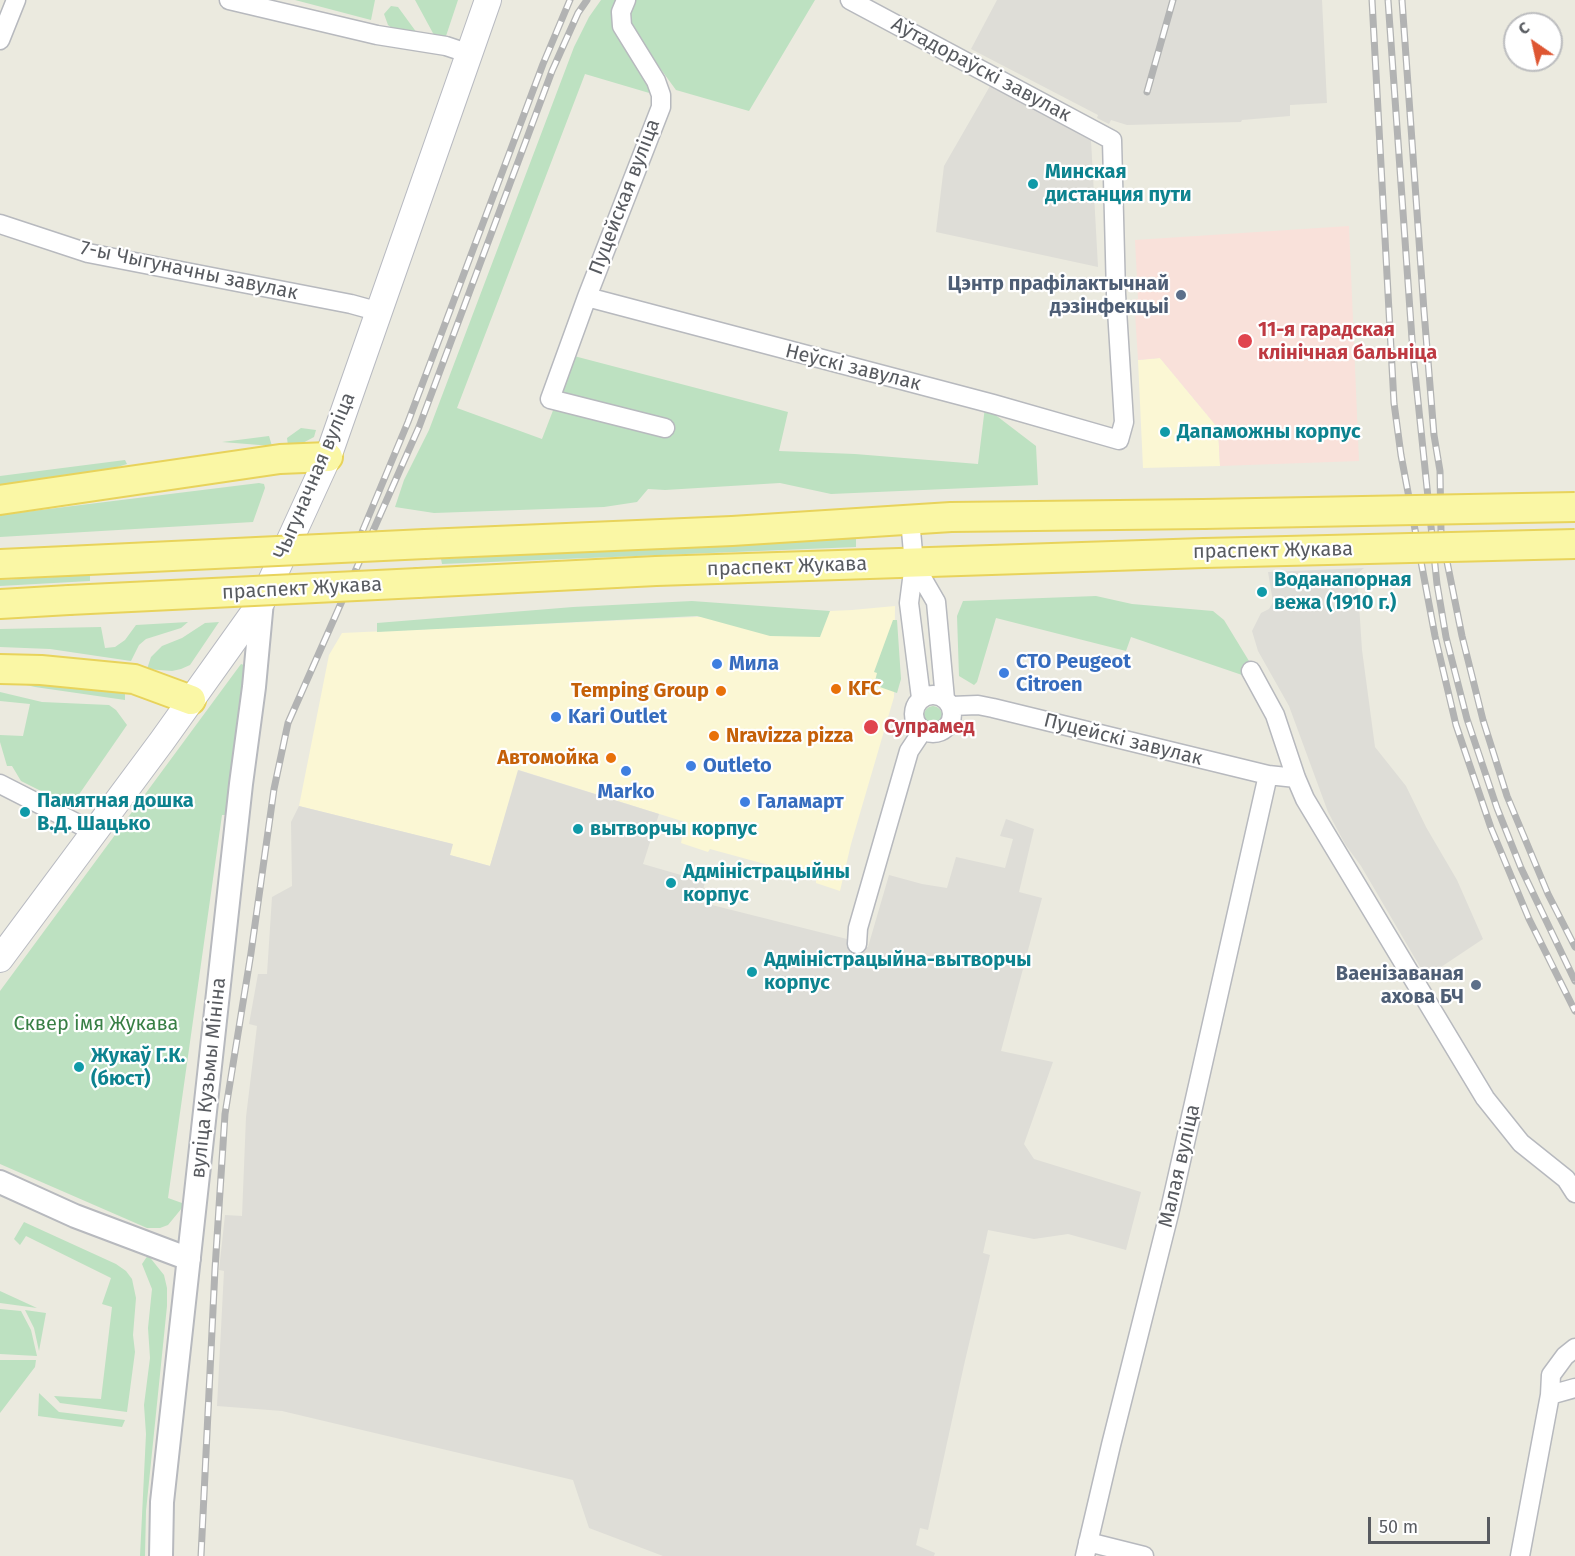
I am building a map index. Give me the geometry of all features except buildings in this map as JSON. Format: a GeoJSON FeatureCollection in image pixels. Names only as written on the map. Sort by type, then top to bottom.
{"type":"FeatureCollection","features":[{"type":"Feature","properties":{"kind":"main road","name":"Чыгуначная вуліца"},"geometry":{"type":"LineString","coordinates":[[0,959],[262,601],[328,457],[488,0]]}},
{"type":"Feature","properties":{"kind":"main road"},"geometry":{"type":"LineString","coordinates":[[0,500],[280,459],[328,457]]}},
{"type":"Feature","properties":{"kind":"main road","name":"праспект Жукава"},"geometry":{"type":"LineString","coordinates":[[0,564],[732,531],[910,519],[1575,507]]}},
{"type":"Feature","properties":{"kind":"main road","name":"праспект Жукава"},"geometry":{"type":"LineString","coordinates":[[0,604],[678,570],[1575,544]]}},
{"type":"Feature","properties":{"kind":"main road"},"geometry":{"type":"LineString","coordinates":[[0,669],[41,670],[134,679],[191,700]]}},
{"type":"Feature","properties":{"kind":"street"},"geometry":{"type":"LineString","coordinates":[[0,40],[16,0]]}},
{"type":"Feature","properties":{"kind":"street"},"geometry":{"type":"LineString","coordinates":[[229,0],[377,35],[446,46],[470,54]]}},
{"type":"Feature","properties":{"kind":"street","name":"Пуцейская вуліца"},"geometry":{"type":"LineString","coordinates":[[626,0],[621,12],[622,26],[656,81],[661,95],[661,106],[550,399],[665,428]]}},
{"type":"Feature","properties":{"kind":"street","name":"Аўтадораўскі завулак"},"geometry":{"type":"LineString","coordinates":[[849,0],[1112,140],[1116,294],[1124,422],[1119,440]]}},
{"type":"Feature","properties":{"kind":"street","name":"7-ы Чыгуначны завулак"},"geometry":{"type":"LineString","coordinates":[[0,224],[88,253],[351,304],[380,312]]}},
{"type":"Feature","properties":{"kind":"street","name":"Неўскі завулак"},"geometry":{"type":"LineString","coordinates":[[587,297],[993,404],[1119,440]]}},
{"type":"Feature","properties":{"kind":"street"},"geometry":{"type":"LineString","coordinates":[[910,519],[914,564],[909,603],[921,698],[916,707],[915,718],[923,730],[937,733],[946,729],[952,716],[948,703],[936,602],[914,564]]}},
{"type":"Feature","properties":{"kind":"street","name":"вуліца Кузьмы Мініна"},"geometry":{"type":"LineString","coordinates":[[161,1556],[162,1502],[262,601]]}},
{"type":"Feature","properties":{"kind":"street"},"geometry":{"type":"LineString","coordinates":[[1251,671],[1275,714],[1305,799],[1485,1098],[1521,1143],[1566,1179],[1575,1193]]}},
{"type":"Feature","properties":{"kind":"street"},"geometry":{"type":"LineString","coordinates":[[921,698],[933,695],[948,703]]}},
{"type":"Feature","properties":{"kind":"street","name":"Пуцейскі завулак"},"geometry":{"type":"LineString","coordinates":[[948,703],[993,708],[1268,775],[1296,778]]}},
{"type":"Feature","properties":{"kind":"street"},"geometry":{"type":"LineString","coordinates":[[857,944],[858,928],[909,752],[923,730]]}},
{"type":"Feature","properties":{"kind":"street","name":"Малая вуліца"},"geometry":{"type":"LineString","coordinates":[[1086,1549],[1169,1214],[1268,775]]}},
{"type":"Feature","properties":{"kind":"street"},"geometry":{"type":"LineString","coordinates":[[0,784],[94,832]]}},
{"type":"Feature","properties":{"kind":"street"},"geometry":{"type":"LineString","coordinates":[[0,1182],[75,1215],[189,1259]]}},
{"type":"Feature","properties":{"kind":"street"},"geometry":{"type":"LineString","coordinates":[[1520,1556],[1550,1395],[1551,1375],[1565,1356],[1575,1348]]}},
{"type":"Feature","properties":{"kind":"street"},"geometry":{"type":"LineString","coordinates":[[1550,1395],[1575,1388]]}},
{"type":"Feature","properties":{"kind":"street"},"geometry":{"type":"LineString","coordinates":[[1086,1549],[1144,1556]]}},
{"type":"Feature","properties":{"kind":"shaded area"},"geometry":{"type":"Polygon","coordinates":[[[997,0],[1322,0],[1327,103],[1290,105],[1290,116],[1242,120],[1241,122],[1127,125],[1111,120],[1109,124],[1097,118],[1098,115],[971,49],[997,0]]]}},
{"type":"Feature","properties":{"kind":"shaded area"},"geometry":{"type":"Polygon","coordinates":[[[990,86],[1091,140],[1098,267],[936,232],[944,166],[990,86]]]}},
{"type":"Feature","properties":{"kind":"shaded area","name":"11-я гарадская клінічная бальніца"},"geometry":{"type":"Polygon","coordinates":[[[1349,226],[1359,461],[1220,466],[1218,428],[1160,358],[1138,360],[1132,300],[1138,299],[1135,240],[1349,226]]]}},
{"type":"Feature","properties":{"kind":"shaded area"},"geometry":{"type":"Polygon","coordinates":[[[1160,358],[1218,428],[1220,466],[1143,468],[1138,360],[1160,358]]]}},
{"type":"Feature","properties":{"kind":"shaded area"},"geometry":{"type":"Polygon","coordinates":[[[1364,568],[1357,574],[1362,650],[1375,747],[1406,786],[1426,827],[1457,880],[1483,939],[1426,977],[1328,812],[1289,706],[1258,651],[1252,631],[1261,613],[1269,609],[1273,602],[1268,572],[1364,568]]]}},
{"type":"Feature","properties":{"kind":"shaded area"},"geometry":{"type":"Polygon","coordinates":[[[895,606],[894,697],[851,844],[840,891],[816,883],[816,878],[710,849],[708,852],[681,843],[685,822],[519,770],[490,866],[450,855],[452,844],[299,806],[329,655],[342,633],[852,610],[895,606]]]}},
{"type":"Feature","properties":{"kind":"shaded area"},"geometry":{"type":"Polygon","coordinates":[[[518,770],[659,814],[643,864],[705,882],[700,902],[847,939],[868,947],[889,875],[947,888],[956,857],[1005,868],[1013,839],[1000,836],[1006,819],[1034,829],[1019,892],[1042,898],[1001,1051],[1053,1062],[1024,1144],[1034,1159],[1141,1192],[1126,1250],[1068,1234],[1034,1239],[988,1230],[983,1253],[990,1255],[928,1530],[920,1528],[916,1545],[935,1553],[934,1556],[663,1556],[589,1528],[573,1480],[282,1411],[217,1406],[224,1271],[219,1270],[225,1215],[242,1216],[246,1117],[257,1026],[249,1024],[258,974],[267,974],[272,897],[292,886],[291,822],[299,806],[453,844],[450,855],[490,866],[518,770]]]}},
{"type":"Feature","properties":{"kind":"green space"},"geometry":{"type":"Polygon","coordinates":[[[295,0],[375,0],[371,20],[295,0]]]}},
{"type":"Feature","properties":{"kind":"green space"},"geometry":{"type":"Polygon","coordinates":[[[415,0],[458,0],[445,39],[434,35],[415,0]]]}},
{"type":"Feature","properties":{"kind":"green space"},"geometry":{"type":"Polygon","coordinates":[[[601,0],[618,0],[656,95],[585,74],[457,408],[542,439],[574,356],[788,412],[779,451],[855,454],[978,464],[985,407],[1036,446],[1038,485],[831,494],[780,483],[648,489],[637,502],[604,507],[434,513],[395,507],[404,480],[429,430],[574,47],[589,17],[601,0]]]}},
{"type":"Feature","properties":{"kind":"green space"},"geometry":{"type":"Polygon","coordinates":[[[631,0],[815,0],[749,111],[676,90],[635,34],[628,19],[631,0]]]}},
{"type":"Feature","properties":{"kind":"green space"},"geometry":{"type":"Polygon","coordinates":[[[391,6],[398,7],[417,33],[392,28],[388,25],[384,14],[391,6]]]}},
{"type":"Feature","properties":{"kind":"green space"},"geometry":{"type":"Polygon","coordinates":[[[301,428],[316,430],[314,437],[299,445],[288,446],[287,438],[301,428]]]}},
{"type":"Feature","properties":{"kind":"green space"},"geometry":{"type":"Polygon","coordinates":[[[269,436],[272,446],[222,442],[269,436]]]}},
{"type":"Feature","properties":{"kind":"green space"},"geometry":{"type":"Polygon","coordinates":[[[125,460],[127,464],[108,470],[0,493],[0,476],[125,460]]]}},
{"type":"Feature","properties":{"kind":"green space"},"geometry":{"type":"Polygon","coordinates":[[[264,484],[265,488],[253,522],[0,537],[0,515],[264,484]]]}},
{"type":"Feature","properties":{"kind":"green space"},"geometry":{"type":"Polygon","coordinates":[[[856,538],[856,547],[442,564],[441,559],[856,538]]]}},
{"type":"Feature","properties":{"kind":"green space"},"geometry":{"type":"Polygon","coordinates":[[[90,575],[90,581],[0,586],[0,580],[90,575]]]}},
{"type":"Feature","properties":{"kind":"green space"},"geometry":{"type":"Polygon","coordinates":[[[1096,596],[1132,604],[1213,611],[1224,620],[1249,661],[1242,675],[1131,637],[1126,651],[996,618],[977,682],[974,685],[959,676],[957,616],[963,601],[1096,596]]]}},
{"type":"Feature","properties":{"kind":"green space"},"geometry":{"type":"Polygon","coordinates":[[[692,601],[830,611],[820,637],[770,636],[697,616],[377,632],[377,623],[573,607],[692,601]]]}},
{"type":"Feature","properties":{"kind":"green space"},"geometry":{"type":"Polygon","coordinates":[[[893,620],[897,620],[901,679],[897,693],[874,685],[877,673],[874,672],[893,620]]]}},
{"type":"Feature","properties":{"kind":"green space"},"geometry":{"type":"Polygon","coordinates":[[[188,622],[181,628],[146,639],[139,645],[131,661],[50,649],[0,647],[0,629],[101,627],[105,648],[115,647],[125,640],[136,625],[188,622]]]}},
{"type":"Feature","properties":{"kind":"green space"},"geometry":{"type":"Polygon","coordinates":[[[219,622],[190,665],[172,671],[147,669],[151,657],[162,646],[182,638],[205,623],[219,622]]]}},
{"type":"Feature","properties":{"kind":"green space","name":"Сквер імя Жукава"},"geometry":{"type":"Polygon","coordinates":[[[241,664],[247,666],[231,815],[222,815],[168,1198],[182,1203],[182,1208],[168,1225],[160,1228],[147,1228],[0,1164],[0,991],[241,664]]]}},
{"type":"Feature","properties":{"kind":"green space"},"geometry":{"type":"Polygon","coordinates":[[[0,679],[125,691],[125,700],[35,687],[0,679]]]}},
{"type":"Feature","properties":{"kind":"green space"},"geometry":{"type":"Polygon","coordinates":[[[0,692],[42,702],[109,705],[116,710],[127,725],[71,806],[21,781],[12,766],[7,766],[0,735],[23,736],[30,704],[0,701],[0,692]]]}},
{"type":"Feature","properties":{"kind":"green space"},"geometry":{"type":"Polygon","coordinates":[[[929,706],[937,706],[942,711],[940,722],[929,724],[924,719],[924,711],[929,706]]]}},
{"type":"Feature","properties":{"kind":"green space"},"geometry":{"type":"Polygon","coordinates":[[[24,1222],[116,1264],[132,1279],[136,1298],[133,1335],[135,1352],[127,1412],[60,1403],[54,1396],[101,1399],[112,1307],[102,1304],[111,1278],[26,1236],[20,1245],[14,1239],[24,1222]]]}},
{"type":"Feature","properties":{"kind":"green space"},"geometry":{"type":"Polygon","coordinates":[[[148,1255],[164,1275],[167,1306],[146,1511],[145,1556],[140,1556],[146,1434],[144,1405],[150,1358],[148,1328],[152,1289],[142,1264],[148,1255]]]}},
{"type":"Feature","properties":{"kind":"green space"},"geometry":{"type":"Polygon","coordinates":[[[0,1291],[37,1308],[0,1303],[0,1291]]]}},
{"type":"Feature","properties":{"kind":"green space"},"geometry":{"type":"Polygon","coordinates":[[[0,1309],[21,1311],[31,1330],[37,1356],[0,1354],[0,1309]]]}},
{"type":"Feature","properties":{"kind":"green space"},"geometry":{"type":"Polygon","coordinates":[[[25,1310],[46,1313],[39,1351],[34,1328],[25,1310]]]}},
{"type":"Feature","properties":{"kind":"green space"},"geometry":{"type":"Polygon","coordinates":[[[0,1360],[36,1360],[35,1367],[0,1413],[0,1360]]]}},
{"type":"Feature","properties":{"kind":"green space"},"geometry":{"type":"Polygon","coordinates":[[[39,1393],[59,1412],[125,1420],[122,1427],[38,1416],[39,1393]]]}},
{"type":"Feature","properties":{"kind":"railway"},"geometry":{"type":"LineString","coordinates":[[352,556],[408,422],[543,64],[570,0]]}},
{"type":"Feature","properties":{"kind":"railway"},"geometry":{"type":"LineString","coordinates":[[201,1556],[225,1114],[274,789],[288,723],[419,427],[552,71],[578,13],[587,0]]}},
{"type":"Feature","properties":{"kind":"railway"},"geometry":{"type":"LineString","coordinates":[[1147,92],[1173,0]]}},
{"type":"Feature","properties":{"kind":"railway"},"geometry":{"type":"LineString","coordinates":[[1372,0],[1394,403],[1401,455],[1435,636],[1456,725],[1491,828],[1529,919],[1575,1011]]}},
{"type":"Feature","properties":{"kind":"railway"},"geometry":{"type":"LineString","coordinates":[[1388,0],[1413,353],[1437,584],[1446,637],[1467,719],[1497,808],[1521,868],[1575,981]]}},
{"type":"Feature","properties":{"kind":"railway"},"geometry":{"type":"LineString","coordinates":[[1402,0],[1434,435],[1440,471],[1441,532],[1462,636],[1483,720],[1507,796],[1548,894],[1575,947]]}},
{"type":"Feature","properties":{"kind":"place","name":"Минская дистанция пути"},"geometry":{"type":"Point","coordinates":[1033,184]}},
{"type":"Feature","properties":{"kind":"place","name":"Цэнтр прафілактычнай дэзінфекцыі"},"geometry":{"type":"Point","coordinates":[1181,295]}},
{"type":"Feature","properties":{"kind":"place","name":"11-я гарадская клінічная бальніца"},"geometry":{"type":"Point","coordinates":[1245,341]}},
{"type":"Feature","properties":{"kind":"place","name":"Дапаможны корпус"},"geometry":{"type":"Point","coordinates":[1165,432]}},
{"type":"Feature","properties":{"kind":"place","name":"Воданапорная вежа (1910 г.)"},"geometry":{"type":"Point","coordinates":[1262,592]}},
{"type":"Feature","properties":{"kind":"place","name":"Мила"},"geometry":{"type":"Point","coordinates":[717,664]}},
{"type":"Feature","properties":{"kind":"place","name":"СТО Peugeot Citroen"},"geometry":{"type":"Point","coordinates":[1004,673]}},
{"type":"Feature","properties":{"kind":"place","name":"KFC"},"geometry":{"type":"Point","coordinates":[836,689]}},
{"type":"Feature","properties":{"kind":"place","name":"Temping Group"},"geometry":{"type":"Point","coordinates":[721,691]}},
{"type":"Feature","properties":{"kind":"place","name":"Kari Outlet"},"geometry":{"type":"Point","coordinates":[556,717]}},
{"type":"Feature","properties":{"kind":"place","name":"Супрамед"},"geometry":{"type":"Point","coordinates":[871,727]}},
{"type":"Feature","properties":{"kind":"place","name":"Nravizza pizza"},"geometry":{"type":"Point","coordinates":[714,736]}},
{"type":"Feature","properties":{"kind":"place","name":"Автомойка"},"geometry":{"type":"Point","coordinates":[611,758]}},
{"type":"Feature","properties":{"kind":"place","name":"Outleto"},"geometry":{"type":"Point","coordinates":[691,766]}},
{"type":"Feature","properties":{"kind":"place","name":"Marko"},"geometry":{"type":"Point","coordinates":[626,771]}},
{"type":"Feature","properties":{"kind":"place","name":"Галамарт"},"geometry":{"type":"Point","coordinates":[745,802]}},
{"type":"Feature","properties":{"kind":"place","name":"Памятная дошка В.Д. Шацько"},"geometry":{"type":"Point","coordinates":[25,812]}},
{"type":"Feature","properties":{"kind":"place","name":"вытворчы корпус"},"geometry":{"type":"Point","coordinates":[578,829]}},
{"type":"Feature","properties":{"kind":"place","name":"Адміністрацыйны корпус"},"geometry":{"type":"Point","coordinates":[671,883]}},
{"type":"Feature","properties":{"kind":"place","name":"Адміністрацыйна-вытворчы корпус"},"geometry":{"type":"Point","coordinates":[752,972]}},
{"type":"Feature","properties":{"kind":"place","name":"Ваенізаваная ахова БЧ"},"geometry":{"type":"Point","coordinates":[1476,985]}},
{"type":"Feature","properties":{"kind":"place","name":"Жукаў Г.К. (бюст)"},"geometry":{"type":"Point","coordinates":[79,1067]}}]}
